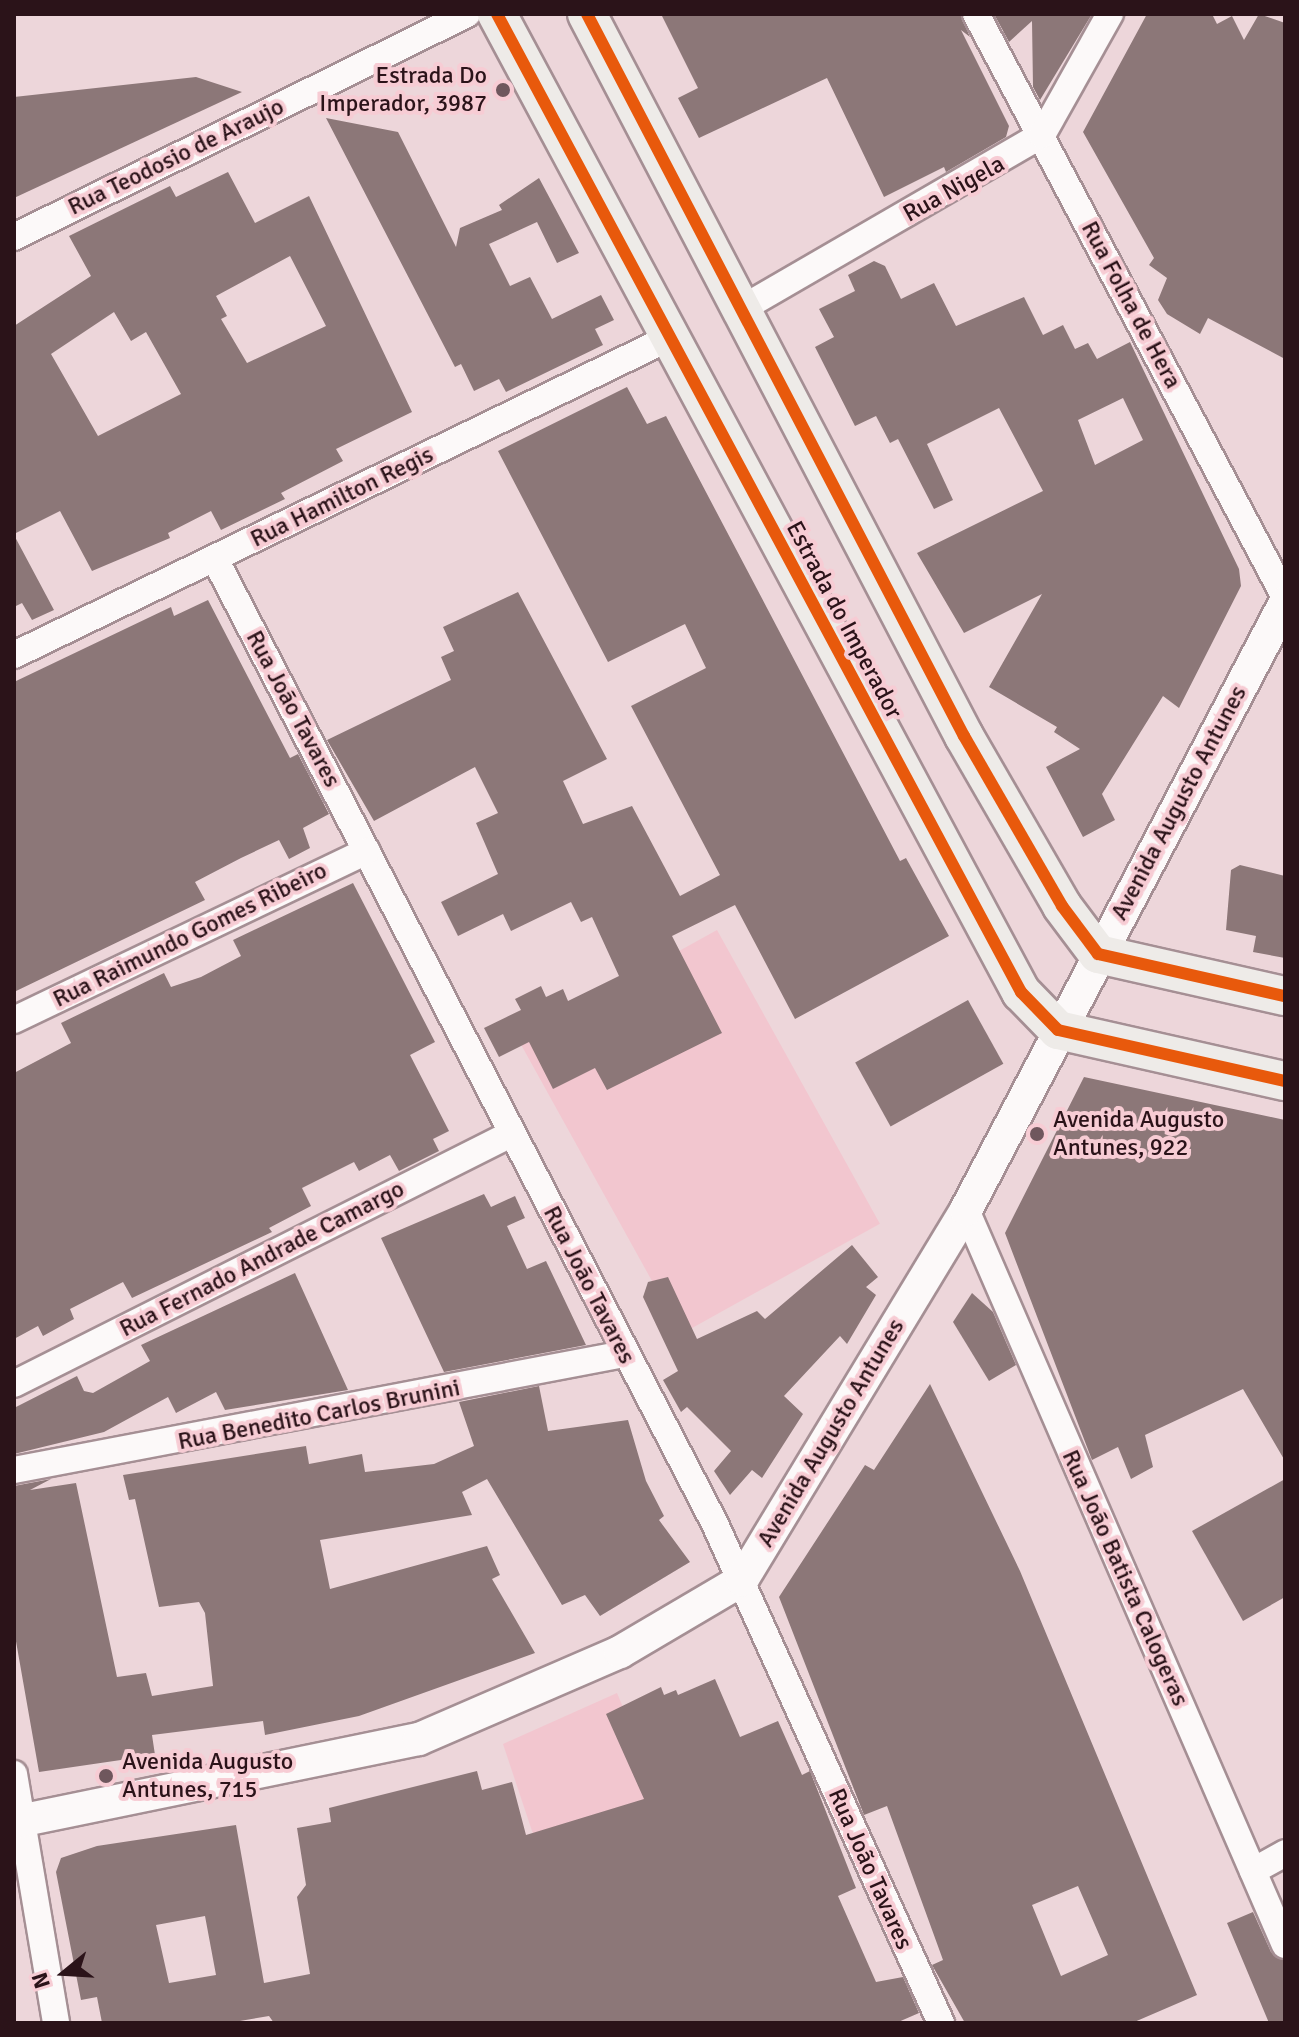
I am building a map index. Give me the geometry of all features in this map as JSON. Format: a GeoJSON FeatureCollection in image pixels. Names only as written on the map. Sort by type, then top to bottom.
{"type":"FeatureCollection","features":[{"type":"Feature","properties":{"kind":"main road","name":"Estrada do Imperador"},"geometry":{"type":"LineString","coordinates":[[497,14],[997,952],[1021,992],[1058,1030]]}},
{"type":"Feature","properties":{"kind":"main road"},"geometry":{"type":"LineString","coordinates":[[587,14],[1019,838],[1098,954],[1285,996]]}},
{"type":"Feature","properties":{"kind":"main road"},"geometry":{"type":"LineString","coordinates":[[1058,1030],[1285,1081]]}},
{"type":"Feature","properties":{"kind":"street","name":"Rua Teodosio de Araujo"},"geometry":{"type":"LineString","coordinates":[[14,237],[467,14]]}},
{"type":"Feature","properties":{"kind":"street","name":"Rua Folha de Hera"},"geometry":{"type":"LineString","coordinates":[[976,14],[1285,597]]}},
{"type":"Feature","properties":{"kind":"street"},"geometry":{"type":"LineString","coordinates":[[1042,135],[1110,14]]}},
{"type":"Feature","properties":{"kind":"street","name":"Rua Nigela"},"geometry":{"type":"LineString","coordinates":[[743,308],[1042,135]]}},
{"type":"Feature","properties":{"kind":"street","name":"Rua Hamilton Regis"},"geometry":{"type":"LineString","coordinates":[[14,655],[669,338]]}},
{"type":"Feature","properties":{"kind":"street","name":"Rua João Tavares"},"geometry":{"type":"LineString","coordinates":[[215,559],[742,1580],[941,2023]]}},
{"type":"Feature","properties":{"kind":"street","name":"Avenida Augusto Antunes"},"geometry":{"type":"LineString","coordinates":[[18,1822],[419,1739],[620,1652],[742,1580],[966,1210],[1098,954],[1274,646],[1285,603]]}},
{"type":"Feature","properties":{"kind":"street","name":"Rua Raimundo Gomes Ribeiro"},"geometry":{"type":"LineString","coordinates":[[14,1020],[367,851]]}},
{"type":"Feature","properties":{"kind":"street","name":"Rua Fernado Andrade Camargo"},"geometry":{"type":"LineString","coordinates":[[14,1384],[511,1134]]}},
{"type":"Feature","properties":{"kind":"street","name":"Rua João Batista Calogeras"},"geometry":{"type":"LineString","coordinates":[[966,1210],[1285,1945]]}},
{"type":"Feature","properties":{"kind":"street","name":"Rua Benedito Carlos Brunini"},"geometry":{"type":"LineString","coordinates":[[14,1470],[624,1354]]}},
{"type":"Feature","properties":{"kind":"street"},"geometry":{"type":"LineString","coordinates":[[14,1774],[18,1822],[56,2023]]}},
{"type":"Feature","properties":{"kind":"street"},"geometry":{"type":"LineString","coordinates":[[1253,1871],[1285,1853]]}},
{"type":"Feature","properties":{"kind":"shaded area"},"geometry":{"type":"Polygon","coordinates":[[[717,930],[880,1224],[681,1334],[518,1040],[717,930]]]}},
{"type":"Feature","properties":{"kind":"shaded area"},"geometry":{"type":"Polygon","coordinates":[[[617,1693],[724,1948],[576,1963],[503,1744],[617,1693]]]}},
{"type":"Feature","properties":{"kind":"building"},"geometry":{"type":"Polygon","coordinates":[[[661,14],[960,14],[970,37],[961,30],[1009,126],[1006,137],[946,172],[944,167],[884,197],[827,78],[699,138],[678,98],[698,88],[661,14]]]}},
{"type":"Feature","properties":{"kind":"building"},"geometry":{"type":"Polygon","coordinates":[[[994,14],[1092,14],[1040,100],[1033,87],[1032,21],[1009,42],[994,14]]]}},
{"type":"Feature","properties":{"kind":"building"},"geometry":{"type":"Polygon","coordinates":[[[1147,14],[1212,14],[1217,24],[1232,16],[1244,40],[1259,14],[1285,23],[1285,359],[1208,318],[1200,334],[1167,314],[1158,300],[1167,278],[1149,265],[1154,258],[1083,132],[1147,14]]]}},
{"type":"Feature","properties":{"kind":"building"},"geometry":{"type":"Polygon","coordinates":[[[196,77],[242,92],[14,198],[14,97],[196,77]]]}},
{"type":"Feature","properties":{"kind":"building"},"geometry":{"type":"Polygon","coordinates":[[[326,118],[398,132],[456,247],[460,228],[502,210],[499,205],[539,178],[579,253],[557,263],[537,222],[489,244],[510,286],[530,277],[552,319],[601,295],[614,320],[595,329],[603,345],[506,392],[499,379],[474,391],[461,364],[455,367],[326,118]]]}},
{"type":"Feature","properties":{"kind":"building"},"geometry":{"type":"Polygon","coordinates":[[[228,172],[255,223],[309,196],[412,412],[336,449],[343,461],[281,493],[285,499],[221,530],[211,511],[168,533],[170,538],[92,571],[60,511],[14,534],[14,326],[91,276],[69,236],[170,186],[176,197],[228,172]],[[290,256],[216,296],[227,316],[221,319],[247,363],[326,326],[290,256]],[[114,312],[51,354],[98,436],[181,394],[146,332],[131,341],[114,312]]]}},
{"type":"Feature","properties":{"kind":"building"},"geometry":{"type":"Polygon","coordinates":[[[874,261],[885,266],[901,299],[934,283],[956,326],[1024,297],[1043,335],[1063,325],[1075,349],[1088,343],[1097,359],[1130,342],[1239,569],[1241,586],[1179,708],[1163,696],[1102,794],[1115,820],[1083,837],[1046,767],[1080,749],[1054,732],[1057,727],[989,687],[1042,594],[964,633],[917,553],[1043,491],[999,408],[927,444],[953,500],[934,509],[898,439],[890,443],[876,416],[855,426],[815,347],[834,337],[819,309],[855,291],[848,275],[874,261]],[[1123,398],[1078,420],[1095,465],[1143,440],[1123,398]]]}},
{"type":"Feature","properties":{"kind":"building"},"geometry":{"type":"Polygon","coordinates":[[[627,387],[647,424],[666,416],[900,861],[906,858],[949,936],[795,1019],[735,905],[672,936],[722,1033],[607,1090],[595,1068],[553,1089],[529,1042],[499,1057],[484,1028],[521,1010],[515,999],[541,986],[546,997],[563,989],[568,1001],[619,976],[592,917],[581,922],[571,902],[511,931],[503,914],[458,936],[441,902],[498,874],[476,823],[498,813],[475,767],[374,821],[327,740],[451,680],[441,657],[454,651],[443,627],[518,592],[607,759],[563,781],[583,824],[632,806],[680,896],[720,875],[631,706],[706,668],[685,624],[608,662],[498,451],[627,387]]]}},
{"type":"Feature","properties":{"kind":"building"},"geometry":{"type":"Polygon","coordinates":[[[14,535],[54,610],[32,620],[22,603],[14,607],[14,535]]]}},
{"type":"Feature","properties":{"kind":"building"},"geometry":{"type":"Polygon","coordinates":[[[208,600],[290,758],[298,754],[329,814],[303,828],[310,848],[289,859],[279,840],[241,858],[195,882],[205,900],[14,992],[14,682],[171,607],[174,616],[208,600]]]}},
{"type":"Feature","properties":{"kind":"building"},"geometry":{"type":"Polygon","coordinates":[[[1240,865],[1285,876],[1285,958],[1253,952],[1256,936],[1226,930],[1231,870],[1240,865]]]}},
{"type":"Feature","properties":{"kind":"building"},"geometry":{"type":"Polygon","coordinates":[[[353,883],[435,1042],[410,1055],[449,1131],[433,1139],[439,1151],[399,1171],[390,1155],[359,1171],[354,1162],[302,1188],[311,1206],[269,1228],[272,1232],[132,1298],[123,1282],[70,1309],[74,1319],[43,1336],[38,1326],[14,1339],[14,1073],[71,1043],[61,1023],[164,973],[171,987],[201,977],[241,956],[233,940],[353,883]]]}},
{"type":"Feature","properties":{"kind":"building"},"geometry":{"type":"Polygon","coordinates":[[[968,1000],[1003,1064],[891,1126],[855,1063],[968,1000]]]}},
{"type":"Feature","properties":{"kind":"building"},"geometry":{"type":"Polygon","coordinates":[[[1084,1077],[1285,1120],[1285,1461],[1243,1389],[1145,1435],[1153,1467],[1131,1479],[1118,1447],[1092,1460],[1005,1233],[1084,1077]]]}},
{"type":"Feature","properties":{"kind":"building"},"geometry":{"type":"Polygon","coordinates":[[[484,1194],[491,1207],[515,1196],[525,1218],[507,1226],[527,1269],[546,1261],[586,1345],[444,1372],[381,1238],[484,1194]]]}},
{"type":"Feature","properties":{"kind":"building"},"geometry":{"type":"Polygon","coordinates":[[[852,1245],[878,1277],[866,1287],[876,1295],[847,1344],[840,1336],[784,1396],[803,1414],[762,1478],[752,1470],[730,1495],[714,1471],[731,1451],[687,1407],[681,1412],[663,1380],[678,1371],[643,1297],[648,1282],[668,1277],[697,1339],[757,1311],[765,1319],[852,1245]]]}},
{"type":"Feature","properties":{"kind":"building"},"geometry":{"type":"Polygon","coordinates":[[[295,1273],[348,1390],[225,1410],[216,1392],[176,1413],[168,1397],[104,1432],[14,1454],[14,1408],[77,1376],[84,1391],[93,1393],[150,1361],[141,1345],[295,1273]]]}},
{"type":"Feature","properties":{"kind":"building"},"geometry":{"type":"Polygon","coordinates":[[[972,1293],[993,1312],[1016,1365],[989,1381],[953,1322],[972,1293]]]}},
{"type":"Feature","properties":{"kind":"building"},"geometry":{"type":"Polygon","coordinates":[[[930,1384],[1020,1571],[1197,1995],[1132,2023],[965,2023],[932,1965],[943,1960],[887,1806],[864,1815],[779,1597],[865,1465],[874,1470],[930,1384]],[[1078,1886],[1032,1905],[1061,1976],[1108,1955],[1078,1886]]]}},
{"type":"Feature","properties":{"kind":"building"},"geometry":{"type":"Polygon","coordinates":[[[539,1386],[548,1431],[628,1420],[646,1481],[664,1516],[659,1520],[690,1562],[600,1616],[585,1595],[562,1605],[487,1479],[462,1492],[472,1515],[320,1540],[330,1589],[487,1546],[500,1575],[492,1579],[535,1653],[359,1716],[265,1735],[263,1721],[152,1735],[155,1755],[39,1772],[14,1630],[14,1486],[51,1479],[30,1490],[76,1483],[117,1677],[146,1673],[152,1696],[213,1686],[205,1613],[199,1602],[159,1607],[135,1499],[129,1500],[123,1475],[306,1446],[309,1464],[362,1454],[365,1472],[434,1464],[474,1446],[459,1402],[539,1386]]]}},
{"type":"Feature","properties":{"kind":"building"},"geometry":{"type":"Polygon","coordinates":[[[1285,1479],[1285,1597],[1243,1621],[1192,1531],[1285,1479]]]}},
{"type":"Feature","properties":{"kind":"building"},"geometry":{"type":"Polygon","coordinates":[[[715,1679],[740,1737],[778,1721],[802,1775],[810,1771],[856,1888],[838,1896],[876,1982],[903,1977],[919,2013],[896,2023],[274,2023],[269,2016],[228,2023],[102,2023],[97,1997],[81,2000],[56,1872],[61,1858],[97,1846],[236,1825],[264,1983],[310,1974],[297,1897],[306,1885],[297,1828],[331,1822],[329,1808],[477,1771],[482,1790],[512,1782],[526,1835],[644,1799],[606,1714],[661,1687],[664,1695],[676,1690],[678,1695],[715,1679]],[[205,1916],[156,1925],[169,1983],[216,1975],[205,1916]]]}},
{"type":"Feature","properties":{"kind":"building"},"geometry":{"type":"Polygon","coordinates":[[[1253,1912],[1271,1952],[1285,1961],[1285,2023],[1269,2023],[1227,1923],[1253,1912]]]}},
{"type":"Feature","properties":{"kind":"cycle path"},"geometry":{"type":"LineString","coordinates":[[497,14],[1021,992],[1058,1030],[1285,1081]]}},
{"type":"Feature","properties":{"kind":"cycle path"},"geometry":{"type":"LineString","coordinates":[[587,14],[964,736],[1062,906],[1098,954],[1285,996]]}},
{"type":"Feature","properties":{"kind":"place","name":"Estrada Do Imperador, 3987"},"geometry":{"type":"Point","coordinates":[503,90]}},
{"type":"Feature","properties":{"kind":"place","name":"Avenida Augusto Antunes, 922"},"geometry":{"type":"Point","coordinates":[1037,1134]}},
{"type":"Feature","properties":{"kind":"place","name":"Avenida Augusto Antunes, 715"},"geometry":{"type":"Point","coordinates":[106,1776]}}]}
